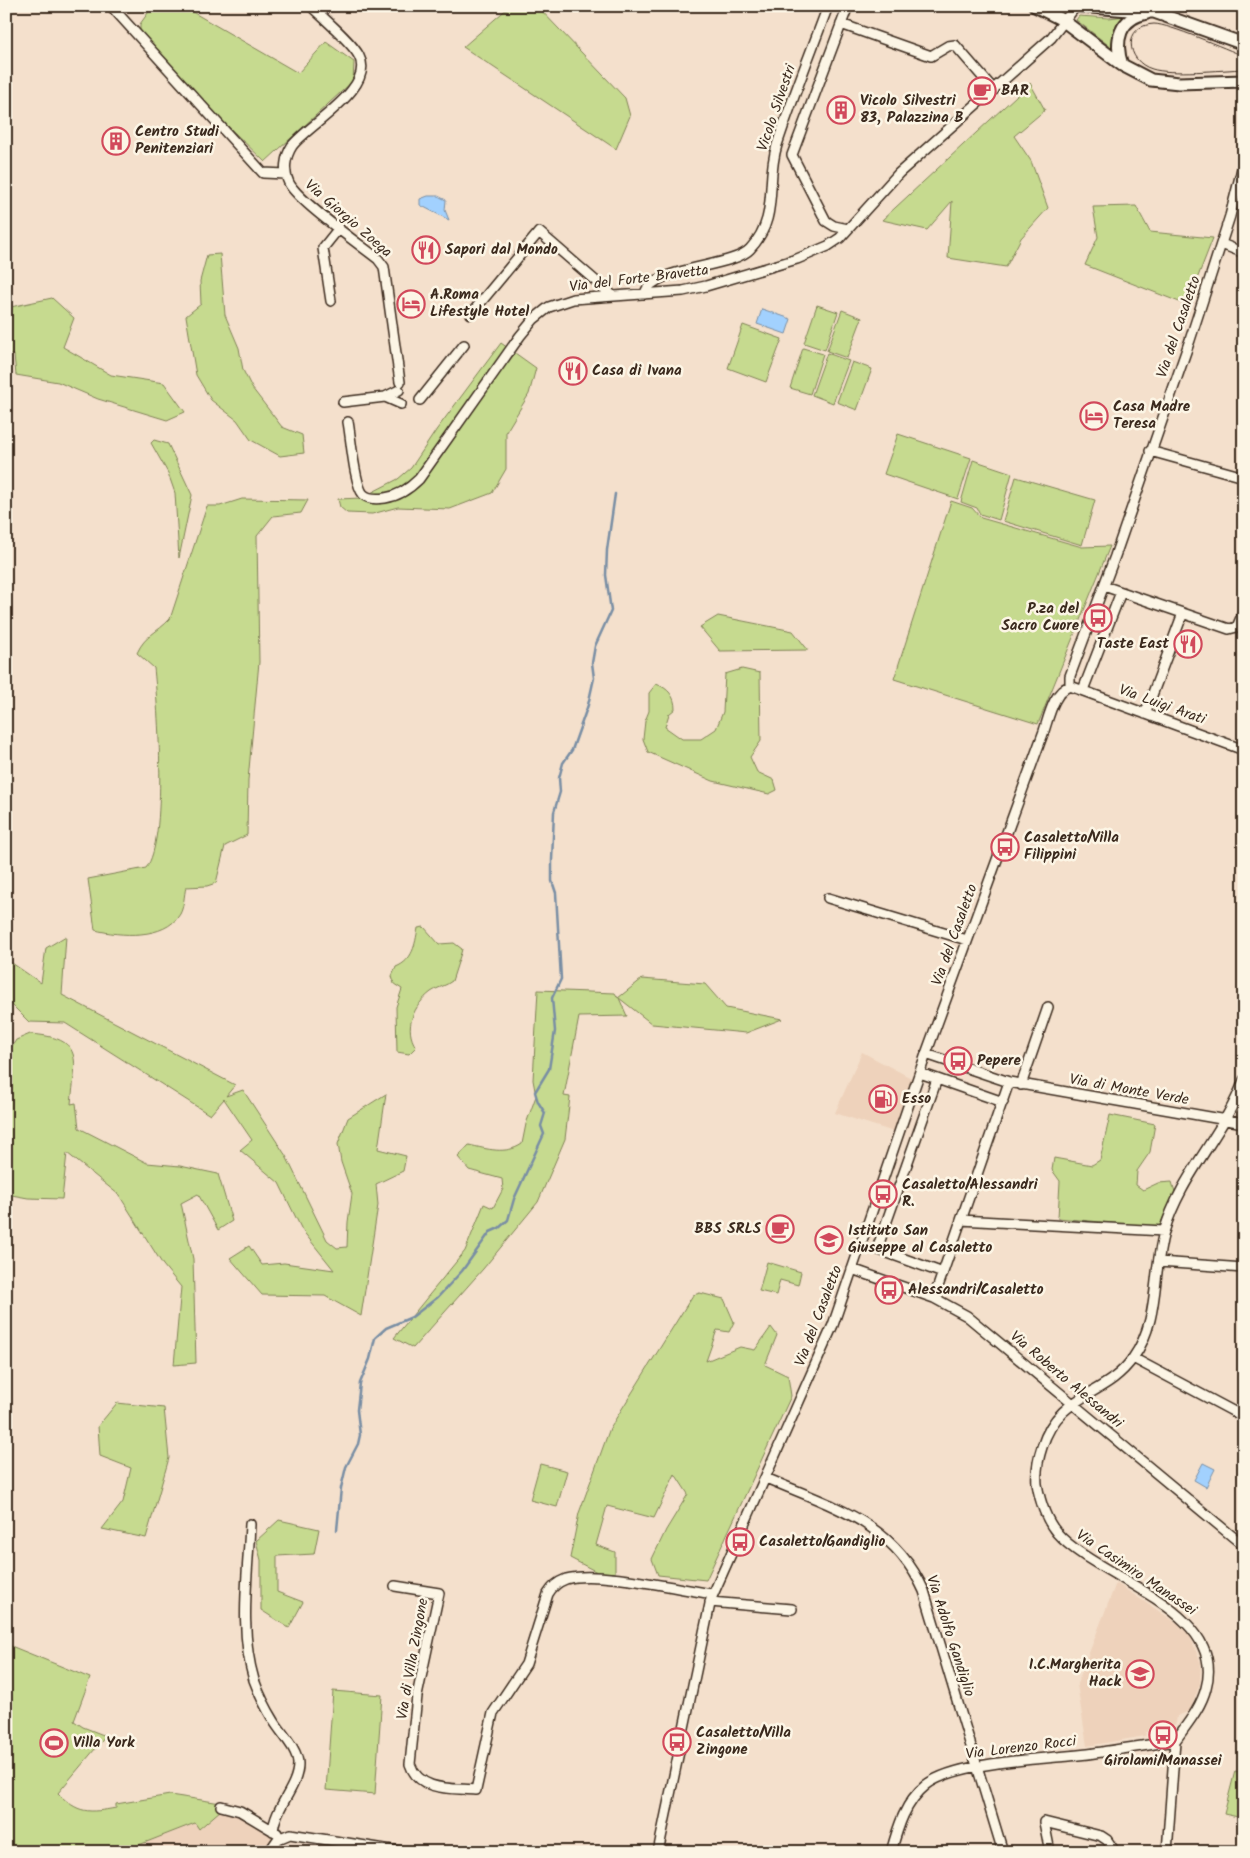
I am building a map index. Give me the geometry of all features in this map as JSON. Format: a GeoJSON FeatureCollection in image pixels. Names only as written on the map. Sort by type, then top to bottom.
{"type":"FeatureCollection","features":[{"type":"Feature","properties":{"kind":"main road"},"geometry":{"type":"LineString","coordinates":[[1035,6],[1066,22],[1122,65],[1143,77],[1159,82],[1244,81]]}},
{"type":"Feature","properties":{"kind":"main road"},"geometry":{"type":"LineString","coordinates":[[1077,6],[1154,12],[1244,44]]}},
{"type":"Feature","properties":{"kind":"main road"},"geometry":{"type":"LineString","coordinates":[[1122,65],[1117,42],[1123,26],[1135,16],[1154,12]]}},
{"type":"Feature","properties":{"kind":"street"},"geometry":{"type":"LineString","coordinates":[[111,6],[229,138],[264,173],[286,174]]}},
{"type":"Feature","properties":{"kind":"street","name":"Via Giorgio Zoega"},"geometry":{"type":"LineString","coordinates":[[311,6],[356,52],[361,62],[360,76],[352,90],[292,146],[287,158],[286,174],[297,193],[378,259],[384,267],[399,386],[385,397]]}},
{"type":"Feature","properties":{"kind":"street","name":"Vicolo Silvestri"},"geometry":{"type":"LineString","coordinates":[[645,294],[649,286],[666,278],[697,266],[742,256],[759,237],[770,214],[771,172],[777,147],[828,6]]}},
{"type":"Feature","properties":{"kind":"street","name":"Vicolo Silvestri"},"geometry":{"type":"LineString","coordinates":[[848,6],[792,157],[826,222],[848,229]]}},
{"type":"Feature","properties":{"kind":"street","name":"Via del Forte Bravetta"},"geometry":{"type":"LineString","coordinates":[[348,422],[360,489],[364,495],[374,498],[390,497],[402,493],[418,479],[520,336],[541,312],[557,304],[573,300],[645,294],[706,286],[773,267],[828,246],[848,229],[899,173],[994,90],[1066,22],[1077,6]]}},
{"type":"Feature","properties":{"kind":"street"},"geometry":{"type":"LineString","coordinates":[[841,24],[932,56],[948,46],[955,46],[994,90]]}},
{"type":"Feature","properties":{"kind":"street","name":"Via del Casaletto"},"geometry":{"type":"LineString","coordinates":[[658,1852],[711,1598],[830,1331],[926,1054],[1055,702],[1060,692],[1070,686],[1070,676],[1104,586],[1195,324],[1230,216],[1244,161]]}},
{"type":"Feature","properties":{"kind":"street"},"geometry":{"type":"LineString","coordinates":[[331,301],[324,248],[339,228]]}},
{"type":"Feature","properties":{"kind":"street"},"geometry":{"type":"LineString","coordinates":[[471,314],[539,232],[613,296]]}},
{"type":"Feature","properties":{"kind":"street"},"geometry":{"type":"LineString","coordinates":[[1224,245],[1244,253]]}},
{"type":"Feature","properties":{"kind":"street"},"geometry":{"type":"LineString","coordinates":[[420,400],[464,344]]}},
{"type":"Feature","properties":{"kind":"street"},"geometry":{"type":"LineString","coordinates":[[343,402],[385,397],[401,404]]}},
{"type":"Feature","properties":{"kind":"street"},"geometry":{"type":"LineString","coordinates":[[1150,451],[1244,477]]}},
{"type":"Feature","properties":{"kind":"street"},"geometry":{"type":"LineString","coordinates":[[1104,586],[1233,629],[1237,627],[1244,611]]}},
{"type":"Feature","properties":{"kind":"street"},"geometry":{"type":"LineString","coordinates":[[1083,690],[1121,592]]}},
{"type":"Feature","properties":{"kind":"street"},"geometry":{"type":"LineString","coordinates":[[1145,714],[1183,613]]}},
{"type":"Feature","properties":{"kind":"street","name":"Via Luigi Arati"},"geometry":{"type":"LineString","coordinates":[[1070,686],[1244,750]]}},
{"type":"Feature","properties":{"kind":"street"},"geometry":{"type":"LineString","coordinates":[[828,898],[967,940]]}},
{"type":"Feature","properties":{"kind":"street"},"geometry":{"type":"LineString","coordinates":[[1021,1085],[1048,1007]]}},
{"type":"Feature","properties":{"kind":"street","name":"Via di Monte Verde"},"geometry":{"type":"LineString","coordinates":[[926,1054],[1021,1085],[1244,1124]]}},
{"type":"Feature","properties":{"kind":"street"},"geometry":{"type":"LineString","coordinates":[[920,1073],[1002,1102]]}},
{"type":"Feature","properties":{"kind":"street"},"geometry":{"type":"LineString","coordinates":[[937,1079],[877,1249],[943,1273]]}},
{"type":"Feature","properties":{"kind":"street","name":"Via Casimiro Manassei"},"geometry":{"type":"LineString","coordinates":[[1175,1741],[1197,1710],[1207,1687],[1208,1664],[1197,1635],[1185,1621],[1166,1606],[1067,1543],[1051,1525],[1040,1499],[1037,1471],[1044,1441],[1054,1421],[1072,1402],[1114,1378],[1134,1358],[1150,1325],[1164,1231],[1182,1188],[1223,1120],[1244,1080]]}},
{"type":"Feature","properties":{"kind":"street"},"geometry":{"type":"LineString","coordinates":[[934,1298],[1009,1082]]}},
{"type":"Feature","properties":{"kind":"street"},"geometry":{"type":"LineString","coordinates":[[961,1220],[1164,1231]]}},
{"type":"Feature","properties":{"kind":"street"},"geometry":{"type":"LineString","coordinates":[[1159,1262],[1244,1268]]}},
{"type":"Feature","properties":{"kind":"street","name":"Via Roberto Alessandri"},"geometry":{"type":"LineString","coordinates":[[852,1268],[934,1298],[967,1316],[1244,1546]]}},
{"type":"Feature","properties":{"kind":"street"},"geometry":{"type":"LineString","coordinates":[[1134,1358],[1242,1416]]}},
{"type":"Feature","properties":{"kind":"street","name":"Via Adolfo Gandiglio"},"geometry":{"type":"LineString","coordinates":[[766,1478],[867,1523],[891,1542],[909,1564],[924,1591],[1003,1852]]}},
{"type":"Feature","properties":{"kind":"street"},"geometry":{"type":"LineString","coordinates":[[250,1524],[246,1613],[251,1667],[266,1707],[292,1748],[298,1763],[293,1784],[276,1812],[273,1830]]}},
{"type":"Feature","properties":{"kind":"street","name":"Via di Villa Zingone"},"geometry":{"type":"LineString","coordinates":[[395,1586],[439,1593],[417,1696],[410,1764],[414,1774],[425,1784],[476,1790],[493,1713],[526,1664],[548,1594],[555,1585],[566,1579],[590,1576],[711,1598]]}},
{"type":"Feature","properties":{"kind":"street"},"geometry":{"type":"LineString","coordinates":[[711,1598],[792,1609]]}},
{"type":"Feature","properties":{"kind":"street"},"geometry":{"type":"LineString","coordinates":[[1167,1852],[1175,1741]]}},
{"type":"Feature","properties":{"kind":"street","name":"Via Lorenzo Rocci"},"geometry":{"type":"LineString","coordinates":[[891,1852],[905,1811],[921,1789],[940,1776],[977,1766],[1175,1741]]}},
{"type":"Feature","properties":{"kind":"street"},"geometry":{"type":"LineString","coordinates":[[221,1806],[240,1811],[281,1836]]}},
{"type":"Feature","properties":{"kind":"street"},"geometry":{"type":"LineString","coordinates":[[1050,1852],[1044,1822],[1101,1836],[1107,1840],[1115,1852]]}},
{"type":"Feature","properties":{"kind":"street"},"geometry":{"type":"LineString","coordinates":[[269,1852],[281,1836],[293,1834],[404,1852]]}},
{"type":"Feature","properties":{"kind":"shaded area"},"geometry":{"type":"Polygon","coordinates":[[[862,1052],[913,1079],[894,1132],[835,1113],[862,1052]]]}},
{"type":"Feature","properties":{"kind":"shaded area","name":"I.C.Margherita Hack"},"geometry":{"type":"Polygon","coordinates":[[[1116,1583],[1177,1623],[1190,1636],[1201,1663],[1200,1684],[1190,1711],[1177,1716],[1176,1723],[1163,1735],[1155,1730],[1146,1732],[1145,1736],[1087,1746],[1077,1684],[1116,1583]]]}},
{"type":"Feature","properties":{"kind":"shaded area"},"geometry":{"type":"Polygon","coordinates":[[[221,1810],[231,1812],[272,1837],[263,1852],[121,1852],[195,1823],[200,1829],[221,1810]]]}},
{"type":"Feature","properties":{"kind":"green space"},"geometry":{"type":"Polygon","coordinates":[[[153,6],[182,6],[298,73],[326,42],[354,62],[353,81],[265,162],[210,109],[140,32],[140,24],[153,6]]]}},
{"type":"Feature","properties":{"kind":"green space"},"geometry":{"type":"Polygon","coordinates":[[[510,6],[537,6],[625,98],[630,116],[616,149],[463,47],[510,6]]]}},
{"type":"Feature","properties":{"kind":"green space"},"geometry":{"type":"Polygon","coordinates":[[[1079,16],[1109,18],[1124,16],[1114,31],[1112,48],[1076,20],[1079,16]]]}},
{"type":"Feature","properties":{"kind":"green space"},"geometry":{"type":"Polygon","coordinates":[[[1030,83],[1045,110],[1014,136],[1031,161],[1048,208],[1021,238],[1006,267],[948,258],[952,201],[927,230],[882,220],[1030,83]]]}},
{"type":"Feature","properties":{"kind":"green space"},"geometry":{"type":"Polygon","coordinates":[[[1136,206],[1150,232],[1213,238],[1187,305],[1085,265],[1098,237],[1093,207],[1136,206]]]}},
{"type":"Feature","properties":{"kind":"green space"},"geometry":{"type":"Polygon","coordinates":[[[220,254],[225,315],[239,348],[243,370],[252,388],[282,427],[302,435],[304,453],[280,456],[251,440],[237,420],[211,400],[196,375],[186,316],[201,304],[200,281],[207,255],[220,254]]]}},
{"type":"Feature","properties":{"kind":"green space"},"geometry":{"type":"Polygon","coordinates":[[[52,298],[74,318],[63,347],[111,375],[164,383],[185,412],[167,420],[98,399],[58,382],[16,375],[14,355],[6,354],[6,308],[52,298]]]}},
{"type":"Feature","properties":{"kind":"green space"},"geometry":{"type":"Polygon","coordinates":[[[817,305],[838,312],[825,350],[804,343],[817,305]]]}},
{"type":"Feature","properties":{"kind":"green space"},"geometry":{"type":"Polygon","coordinates":[[[842,310],[862,318],[847,358],[827,351],[842,310]]]}},
{"type":"Feature","properties":{"kind":"green space"},"geometry":{"type":"Polygon","coordinates":[[[743,325],[782,339],[766,382],[728,368],[743,325]]]}},
{"type":"Feature","properties":{"kind":"green space"},"geometry":{"type":"Polygon","coordinates":[[[501,343],[536,368],[529,394],[506,432],[506,469],[492,493],[450,509],[398,507],[372,514],[347,513],[340,507],[338,499],[361,498],[398,479],[411,468],[437,429],[501,343]]]}},
{"type":"Feature","properties":{"kind":"green space"},"geometry":{"type":"Polygon","coordinates":[[[803,348],[823,354],[810,394],[790,388],[803,348]]]}},
{"type":"Feature","properties":{"kind":"green space"},"geometry":{"type":"Polygon","coordinates":[[[827,353],[849,361],[833,403],[812,395],[827,353]]]}},
{"type":"Feature","properties":{"kind":"green space"},"geometry":{"type":"Polygon","coordinates":[[[852,362],[872,369],[857,410],[837,402],[852,362]]]}},
{"type":"Feature","properties":{"kind":"green space"},"geometry":{"type":"Polygon","coordinates":[[[898,434],[971,458],[958,499],[884,474],[898,434]]]}},
{"type":"Feature","properties":{"kind":"green space"},"geometry":{"type":"Polygon","coordinates":[[[154,440],[168,444],[192,495],[179,558],[175,493],[168,473],[151,443],[154,440]]]}},
{"type":"Feature","properties":{"kind":"green space"},"geometry":{"type":"Polygon","coordinates":[[[973,460],[1012,473],[999,520],[980,514],[977,508],[961,502],[973,460]]]}},
{"type":"Feature","properties":{"kind":"green space"},"geometry":{"type":"Polygon","coordinates":[[[1016,477],[1095,500],[1082,545],[1003,521],[1016,477]]]}},
{"type":"Feature","properties":{"kind":"green space"},"geometry":{"type":"Polygon","coordinates":[[[242,499],[308,500],[301,513],[273,516],[257,536],[259,662],[248,780],[247,835],[225,846],[216,883],[207,886],[186,887],[180,914],[164,928],[141,934],[116,934],[95,930],[88,879],[146,868],[153,853],[157,831],[160,772],[158,711],[154,668],[137,653],[144,642],[170,619],[207,506],[220,506],[242,499]]]}},
{"type":"Feature","properties":{"kind":"green space"},"geometry":{"type":"Polygon","coordinates":[[[951,501],[972,508],[981,518],[1082,547],[1110,546],[1038,724],[894,679],[951,501]]]}},
{"type":"Feature","properties":{"kind":"green space"},"geometry":{"type":"Polygon","coordinates":[[[718,616],[793,631],[808,650],[720,651],[700,627],[718,616]]]}},
{"type":"Feature","properties":{"kind":"green space"},"geometry":{"type":"Polygon","coordinates":[[[742,669],[760,673],[761,741],[750,757],[757,772],[774,780],[777,790],[769,794],[713,781],[648,752],[643,739],[645,721],[649,711],[649,693],[656,684],[670,693],[675,704],[675,709],[669,714],[665,727],[682,739],[701,739],[716,729],[723,712],[725,674],[742,669]]]}},
{"type":"Feature","properties":{"kind":"green space"},"geometry":{"type":"Polygon","coordinates":[[[424,927],[439,944],[454,943],[462,949],[452,981],[431,992],[415,1010],[410,1032],[416,1047],[409,1054],[397,1052],[396,1007],[402,989],[394,984],[392,976],[396,967],[410,956],[418,928],[424,927]]]}},
{"type":"Feature","properties":{"kind":"green space"},"geometry":{"type":"Polygon","coordinates":[[[66,936],[62,995],[235,1085],[226,1096],[243,1090],[286,1156],[327,1240],[337,1248],[347,1247],[352,1194],[341,1162],[338,1144],[348,1118],[386,1094],[378,1149],[406,1156],[403,1171],[376,1184],[378,1205],[361,1316],[325,1296],[262,1295],[230,1258],[249,1246],[262,1265],[284,1263],[334,1270],[302,1230],[279,1183],[240,1150],[252,1140],[224,1099],[210,1115],[65,1023],[29,1022],[6,999],[6,959],[41,983],[46,948],[66,936]]]}},
{"type":"Feature","properties":{"kind":"green space"},"geometry":{"type":"Polygon","coordinates":[[[642,979],[705,984],[726,1008],[782,1019],[746,1033],[652,1024],[619,998],[627,1016],[579,1017],[564,1096],[570,1097],[565,1139],[538,1202],[483,1269],[413,1348],[394,1338],[465,1251],[484,1204],[493,1208],[503,1189],[502,1179],[469,1170],[458,1157],[469,1145],[503,1150],[522,1144],[526,1124],[536,1096],[533,1080],[538,990],[615,993],[618,998],[642,979]]]}},
{"type":"Feature","properties":{"kind":"green space"},"geometry":{"type":"Polygon","coordinates":[[[30,1034],[61,1040],[69,1046],[75,1064],[71,1104],[76,1103],[79,1128],[147,1163],[180,1166],[218,1174],[232,1221],[218,1230],[198,1194],[181,1203],[193,1259],[196,1363],[174,1365],[181,1287],[163,1265],[119,1195],[67,1153],[62,1199],[28,1198],[6,1194],[7,1054],[16,1040],[30,1034]]]}},
{"type":"Feature","properties":{"kind":"green space"},"geometry":{"type":"Polygon","coordinates":[[[1110,1115],[1155,1124],[1150,1152],[1137,1171],[1136,1185],[1143,1190],[1158,1183],[1172,1182],[1175,1192],[1160,1225],[1154,1227],[1058,1218],[1060,1181],[1052,1170],[1054,1158],[1092,1165],[1100,1160],[1110,1115]]]}},
{"type":"Feature","properties":{"kind":"green space"},"geometry":{"type":"Polygon","coordinates":[[[767,1262],[801,1272],[798,1285],[780,1280],[776,1295],[759,1291],[767,1262]]]}},
{"type":"Feature","properties":{"kind":"green space"},"geometry":{"type":"Polygon","coordinates":[[[700,1293],[724,1299],[734,1322],[729,1332],[717,1330],[706,1361],[740,1347],[755,1350],[771,1327],[777,1335],[765,1365],[788,1376],[791,1396],[706,1580],[658,1575],[652,1559],[666,1530],[688,1494],[675,1474],[654,1518],[607,1506],[596,1545],[615,1552],[615,1573],[597,1572],[570,1558],[579,1513],[610,1428],[693,1295],[700,1293]]]}},
{"type":"Feature","properties":{"kind":"green space"},"geometry":{"type":"Polygon","coordinates":[[[117,1403],[164,1408],[169,1458],[146,1538],[102,1529],[123,1502],[131,1468],[100,1456],[98,1426],[117,1403]]]}},
{"type":"Feature","properties":{"kind":"green space"},"geometry":{"type":"Polygon","coordinates":[[[540,1464],[567,1471],[557,1507],[530,1500],[540,1464]]]}},
{"type":"Feature","properties":{"kind":"green space"},"geometry":{"type":"Polygon","coordinates":[[[279,1520],[319,1529],[314,1554],[277,1556],[277,1592],[303,1602],[289,1628],[261,1610],[261,1560],[256,1541],[279,1520]]]}},
{"type":"Feature","properties":{"kind":"green space","name":"Villa York"},"geometry":{"type":"Polygon","coordinates":[[[6,1644],[90,1678],[74,1721],[83,1727],[106,1736],[58,1793],[65,1800],[84,1810],[98,1811],[116,1808],[116,1804],[170,1795],[221,1803],[221,1810],[199,1829],[195,1823],[121,1852],[6,1852],[6,1644]]]}},
{"type":"Feature","properties":{"kind":"green space"},"geometry":{"type":"Polygon","coordinates":[[[333,1691],[382,1695],[375,1794],[326,1790],[333,1691]]]}},
{"type":"Feature","properties":{"kind":"green space"},"geometry":{"type":"Polygon","coordinates":[[[1235,1771],[1244,1773],[1243,1818],[1224,1814],[1235,1771]]]}},
{"type":"Feature","properties":{"kind":"water"},"geometry":{"type":"Polygon","coordinates":[[[428,196],[438,196],[446,200],[445,210],[449,220],[420,205],[420,199],[428,196]]]}},
{"type":"Feature","properties":{"kind":"water"},"geometry":{"type":"Polygon","coordinates":[[[762,309],[791,319],[786,334],[757,324],[762,309]]]}},
{"type":"Feature","properties":{"kind":"water"},"geometry":{"type":"Polygon","coordinates":[[[1203,1463],[1215,1469],[1206,1487],[1194,1480],[1203,1463]]]}},
{"type":"Feature","properties":{"kind":"waterway"},"geometry":{"type":"LineString","coordinates":[[337,1530],[341,1488],[346,1467],[358,1444],[360,1435],[357,1410],[360,1383],[370,1359],[375,1338],[386,1328],[412,1317],[438,1297],[462,1271],[490,1232],[499,1228],[508,1220],[514,1199],[544,1134],[541,1126],[545,1113],[538,1102],[535,1092],[549,1069],[555,1031],[552,998],[561,979],[556,893],[552,881],[554,812],[560,792],[559,778],[563,763],[572,750],[588,705],[594,678],[592,663],[595,646],[611,611],[606,575],[607,550],[615,494]]}},
{"type":"Feature","properties":{"kind":"tram line"},"geometry":{"type":"LineString","coordinates":[[1244,56],[1184,32],[1154,24],[1137,30],[1131,44],[1133,52],[1143,65],[1160,71],[1183,72],[1244,69]]}},
{"type":"Feature","properties":{"kind":"place","name":"BAR"},"geometry":{"type":"Point","coordinates":[982,91]}},
{"type":"Feature","properties":{"kind":"place","name":"Vicolo Silvestri 83, Palazzina B"},"geometry":{"type":"Point","coordinates":[841,110]}},
{"type":"Feature","properties":{"kind":"place","name":"Centro Studi Penitenziari"},"geometry":{"type":"Point","coordinates":[116,141]}},
{"type":"Feature","properties":{"kind":"place","name":"Sapori dal Mondo"},"geometry":{"type":"Point","coordinates":[426,250]}},
{"type":"Feature","properties":{"kind":"place","name":"A.Roma Lifestyle Hotel"},"geometry":{"type":"Point","coordinates":[411,304]}},
{"type":"Feature","properties":{"kind":"place","name":"Casa di Ivana"},"geometry":{"type":"Point","coordinates":[573,371]}},
{"type":"Feature","properties":{"kind":"place","name":"Casa Madre Teresa"},"geometry":{"type":"Point","coordinates":[1094,416]}},
{"type":"Feature","properties":{"kind":"place","name":"P.za del Sacro Cuore"},"geometry":{"type":"Point","coordinates":[1098,618]}},
{"type":"Feature","properties":{"kind":"place","name":"Taste East"},"geometry":{"type":"Point","coordinates":[1188,644]}},
{"type":"Feature","properties":{"kind":"place","name":"Casaletto/Villa Filippini"},"geometry":{"type":"Point","coordinates":[1005,847]}},
{"type":"Feature","properties":{"kind":"place","name":"Pepere"},"geometry":{"type":"Point","coordinates":[958,1061]}},
{"type":"Feature","properties":{"kind":"place","name":"Esso"},"geometry":{"type":"Point","coordinates":[883,1099]}},
{"type":"Feature","properties":{"kind":"place","name":"Casaletto/Alessandri R."},"geometry":{"type":"Point","coordinates":[883,1194]}},
{"type":"Feature","properties":{"kind":"place","name":"BBS SRLS"},"geometry":{"type":"Point","coordinates":[780,1229]}},
{"type":"Feature","properties":{"kind":"place","name":"Istituto San Giuseppe al Casaletto"},"geometry":{"type":"Point","coordinates":[829,1240]}},
{"type":"Feature","properties":{"kind":"place","name":"Alessandri/Casaletto"},"geometry":{"type":"Point","coordinates":[889,1290]}},
{"type":"Feature","properties":{"kind":"place","name":"Casaletto/Gandiglio"},"geometry":{"type":"Point","coordinates":[740,1542]}},
{"type":"Feature","properties":{"kind":"place","name":"I.C.Margherita Hack"},"geometry":{"type":"Point","coordinates":[1140,1674]}},
{"type":"Feature","properties":{"kind":"place","name":"Girolami/Manassei"},"geometry":{"type":"Point","coordinates":[1163,1735]}},
{"type":"Feature","properties":{"kind":"place","name":"Casaletto/Villa Zingone"},"geometry":{"type":"Point","coordinates":[677,1742]}},
{"type":"Feature","properties":{"kind":"place","name":"Villa York"},"geometry":{"type":"Point","coordinates":[54,1743]}}]}
